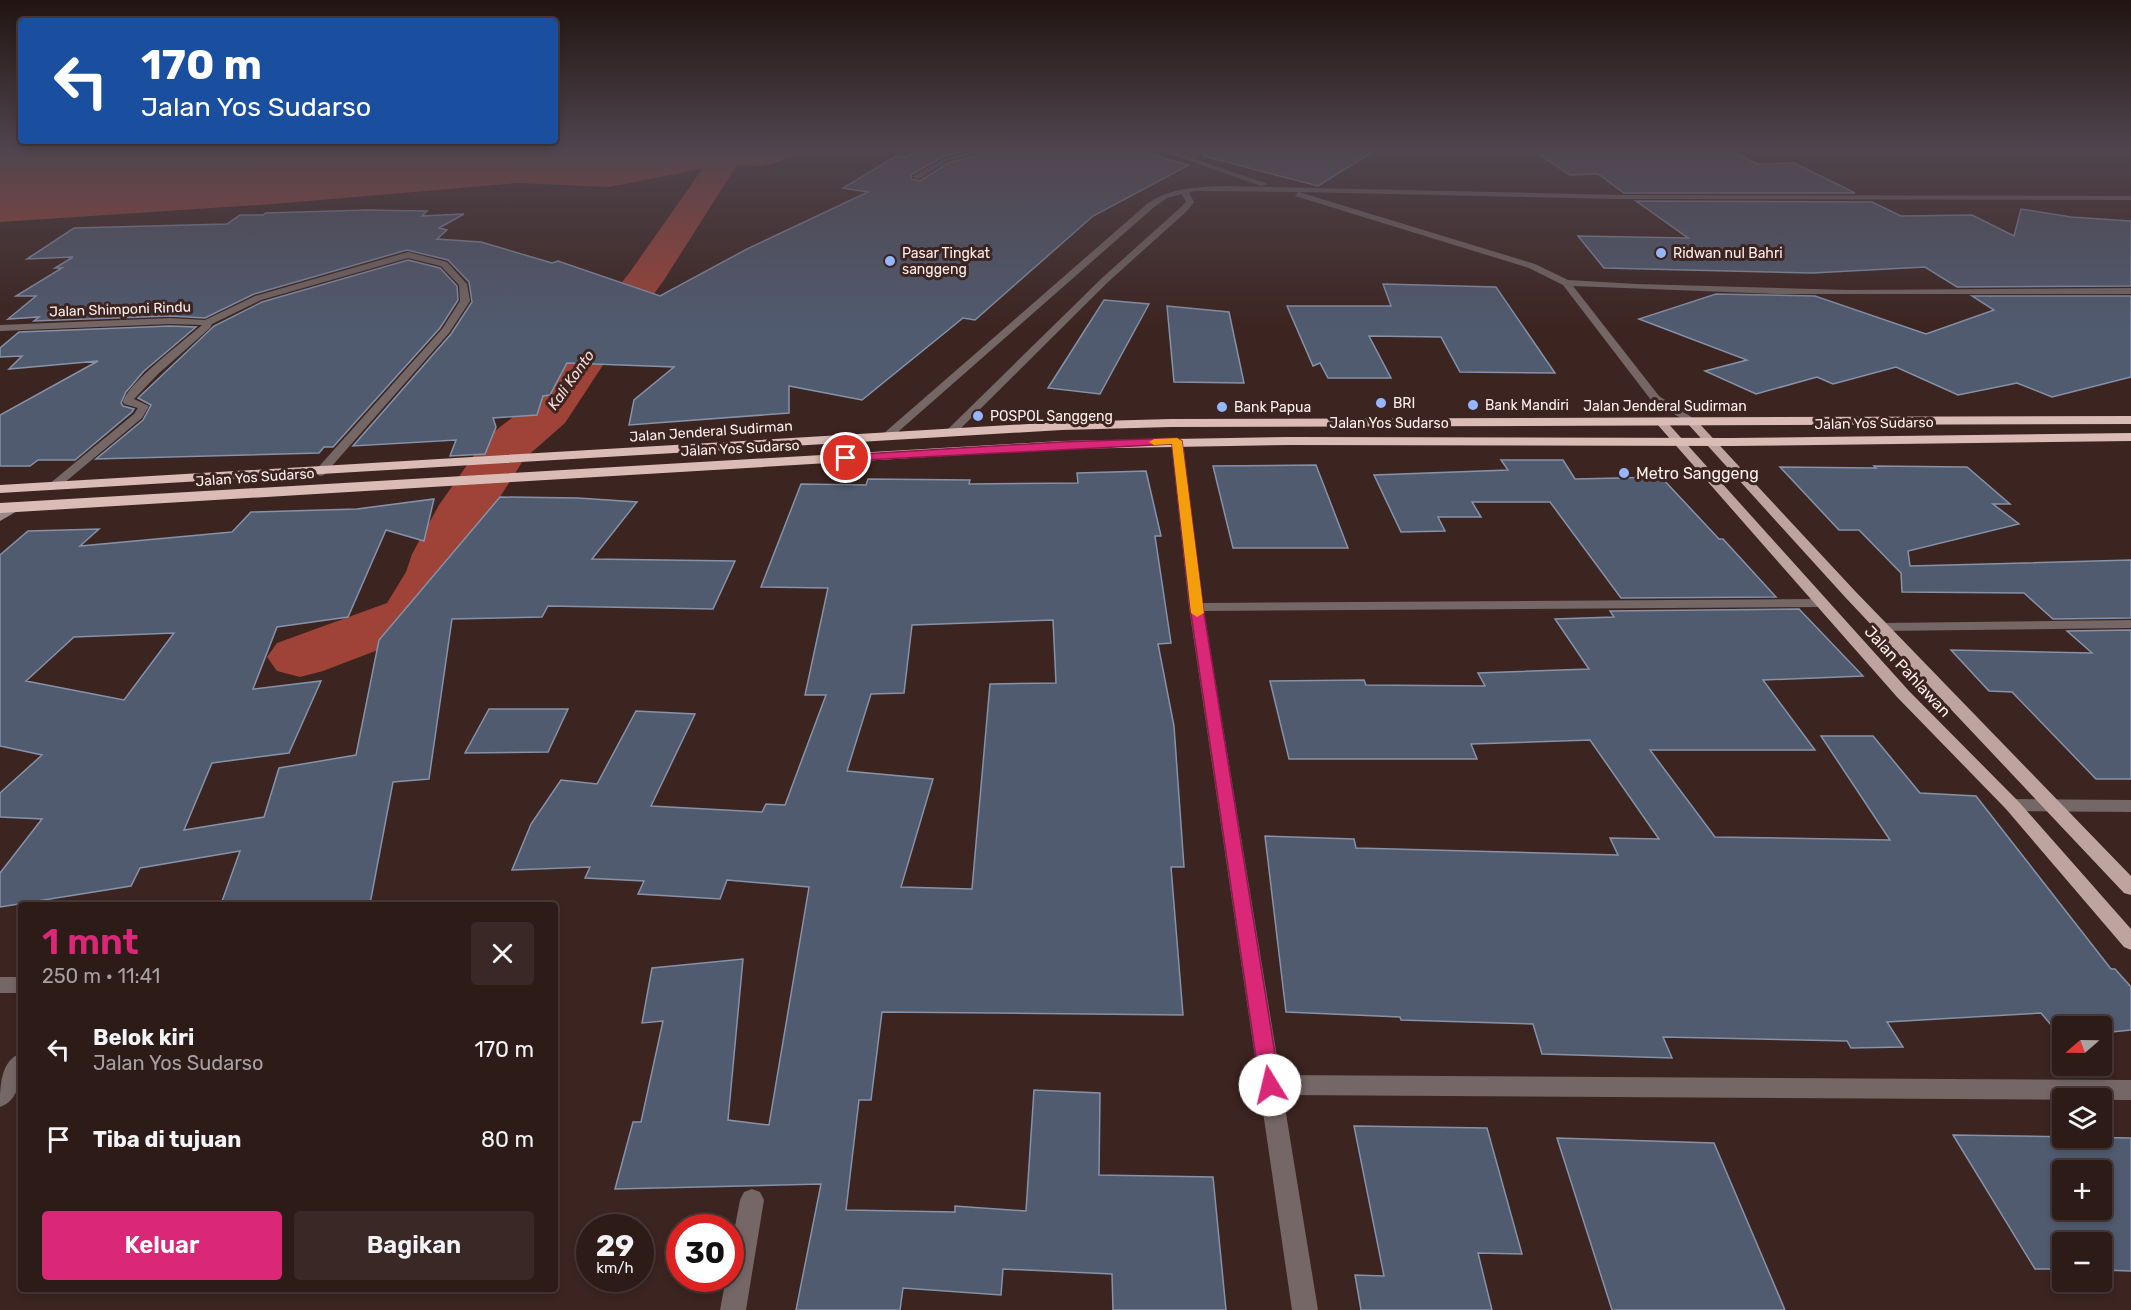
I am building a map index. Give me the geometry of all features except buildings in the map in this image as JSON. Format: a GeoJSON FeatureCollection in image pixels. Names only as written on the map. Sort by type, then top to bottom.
{"type":"FeatureCollection","features":[{"type":"Feature","properties":{"kind":"highway","name":"Jalan Jenderal Sudirman"},"geometry":{"type":"LineString","coordinates":[[481,461],[952,431],[1171,423],[2131,420]]}},
{"type":"Feature","properties":{"kind":"highway","name":"Jalan Yos Sudarso"},"geometry":{"type":"LineString","coordinates":[[7,508],[1050,446],[1177,441],[1376,439],[1676,442],[2131,437]]}},
{"type":"Feature","properties":{"kind":"highway","name":"Jalan Yos Sudarso"},"geometry":{"type":"LineString","coordinates":[[0,489],[481,461]]}},
{"type":"Feature","properties":{"kind":"main road","name":"Jalan Pahlawan"},"geometry":{"type":"LineString","coordinates":[[1661,422],[1676,442],[1903,694],[2012,805],[2131,942]]}},
{"type":"Feature","properties":{"kind":"main road","name":"Jalan Pahlawan"},"geometry":{"type":"LineString","coordinates":[[1692,422],[2131,888]]}},
{"type":"Feature","properties":{"kind":"street"},"geometry":{"type":"LineString","coordinates":[[887,436],[1150,208]]}},
{"type":"Feature","properties":{"kind":"street"},"geometry":{"type":"LineString","coordinates":[[952,431],[1104,280],[1184,208]]}},
{"type":"Feature","properties":{"kind":"street"},"geometry":{"type":"LineString","coordinates":[[1344,208],[1532,266],[1566,283],[1649,289],[1882,292],[2131,291]]}},
{"type":"Feature","properties":{"kind":"street"},"geometry":{"type":"LineString","coordinates":[[1130,225],[1141,226]]}},
{"type":"Feature","properties":{"kind":"street"},"geometry":{"type":"LineString","coordinates":[[1152,227],[1163,228]]}},
{"type":"Feature","properties":{"kind":"street"},"geometry":{"type":"LineString","coordinates":[[206,322],[258,298],[408,255],[444,264],[463,284],[465,301],[446,331],[320,472]]}},
{"type":"Feature","properties":{"kind":"street"},"geometry":{"type":"LineString","coordinates":[[1071,276],[1082,278]]}},
{"type":"Feature","properties":{"kind":"street"},"geometry":{"type":"LineString","coordinates":[[1093,279],[1104,280]]}},
{"type":"Feature","properties":{"kind":"street"},"geometry":{"type":"LineString","coordinates":[[1566,283],[1655,398],[1692,422]]}},
{"type":"Feature","properties":{"kind":"street","name":"Jalan Shimponi Rindu"},"geometry":{"type":"LineString","coordinates":[[0,328],[170,321],[206,322],[207,327],[154,372],[129,398],[128,402],[144,406],[138,416],[54,485]]}},
{"type":"Feature","properties":{"kind":"street"},"geometry":{"type":"LineString","coordinates":[[1655,398],[1661,422]]}},
{"type":"Feature","properties":{"kind":"street"},"geometry":{"type":"LineString","coordinates":[[1177,441],[1196,607],[1305,1310]]}},
{"type":"Feature","properties":{"kind":"street"},"geometry":{"type":"LineString","coordinates":[[0,517],[7,508]]}},
{"type":"Feature","properties":{"kind":"street"},"geometry":{"type":"LineString","coordinates":[[1196,607],[1820,603]]}},
{"type":"Feature","properties":{"kind":"street"},"geometry":{"type":"LineString","coordinates":[[1883,627],[2131,624]]}},
{"type":"Feature","properties":{"kind":"street"},"geometry":{"type":"LineString","coordinates":[[2012,805],[2131,806]]}},
{"type":"Feature","properties":{"kind":"street"},"geometry":{"type":"LineString","coordinates":[[0,986],[18,985]]}},
{"type":"Feature","properties":{"kind":"street"},"geometry":{"type":"LineString","coordinates":[[0,1097],[18,1067]]}},
{"type":"Feature","properties":{"kind":"street"},"geometry":{"type":"LineString","coordinates":[[1270,1085],[2131,1090]]}},
{"type":"Feature","properties":{"kind":"street"},"geometry":{"type":"LineString","coordinates":[[733,1310],[752,1200]]}},
{"type":"Feature","properties":{"kind":"shaded area"},"geometry":{"type":"Polygon","coordinates":[[[0,208],[210,208],[0,222],[0,208]]]}},
{"type":"Feature","properties":{"kind":"waterway","name":"Kali Konto"},"geometry":{"type":"LineString","coordinates":[[300,657],[411,616],[436,572],[441,554],[467,505],[504,449],[548,413],[587,355],[644,280],[692,208]]}},
{"type":"Feature","properties":{"kind":"slow traffic"},"geometry":{"type":"LineString","coordinates":[[1154,442],[1177,441],[1197,613]]}},
{"type":"Feature","properties":{"kind":"place","name":"Ridwan nul Bahri"},"geometry":{"type":"Point","coordinates":[1661,253]}},
{"type":"Feature","properties":{"kind":"place","name":"Pasar Tingkat sanggeng"},"geometry":{"type":"Point","coordinates":[890,261]}},
{"type":"Feature","properties":{"kind":"place","name":"BRI"},"geometry":{"type":"Point","coordinates":[1381,403]}},
{"type":"Feature","properties":{"kind":"place","name":"Bank Mandiri"},"geometry":{"type":"Point","coordinates":[1473,405]}},
{"type":"Feature","properties":{"kind":"place","name":"Bank Papua"},"geometry":{"type":"Point","coordinates":[1222,407]}},
{"type":"Feature","properties":{"kind":"place","name":"POSPOL Sanggeng"},"geometry":{"type":"Point","coordinates":[978,416]}},
{"type":"Feature","properties":{"kind":"place","name":"Metro Sanggeng"},"geometry":{"type":"Point","coordinates":[1624,473]}},
{"type":"Feature","properties":{"kind":"route"},"geometry":{"type":"LineString","coordinates":[[846,458],[1061,445],[1177,441],[1196,607],[1270,1085]]}}]}
